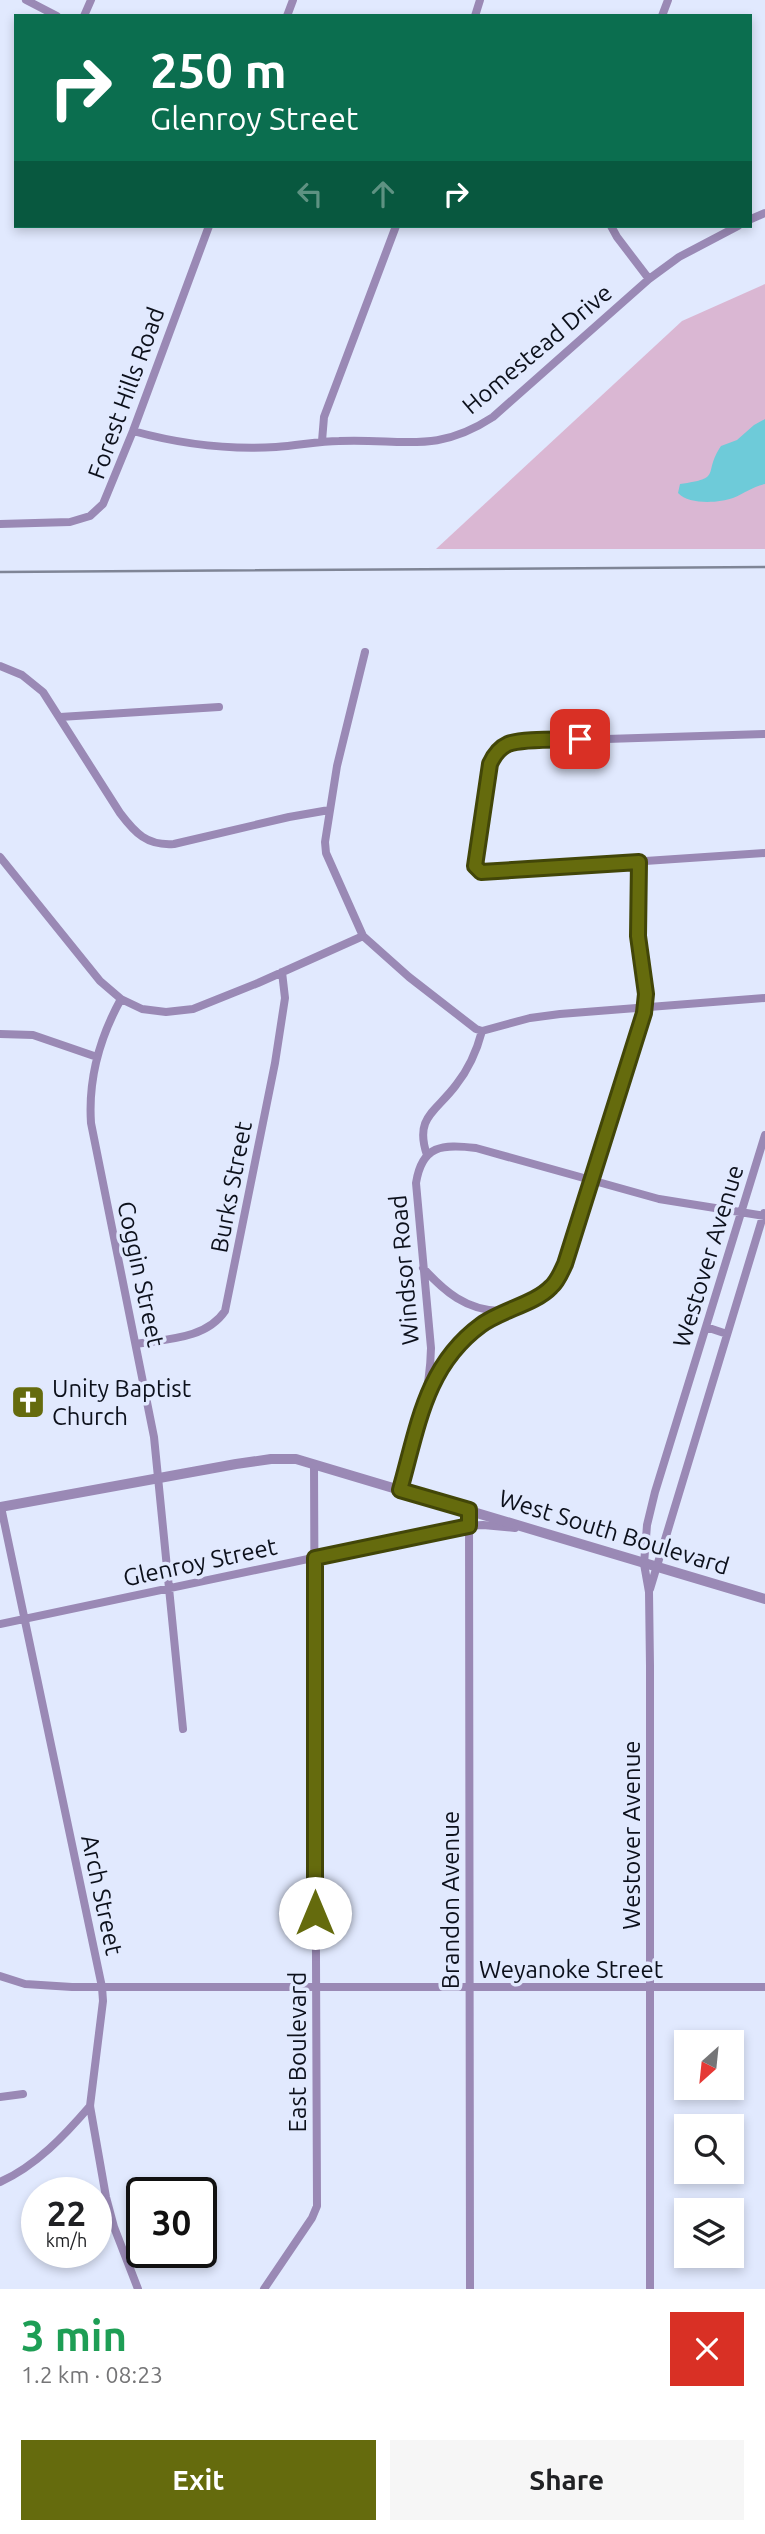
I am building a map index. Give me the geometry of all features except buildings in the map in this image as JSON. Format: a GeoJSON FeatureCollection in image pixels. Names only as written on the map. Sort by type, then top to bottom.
{"type":"FeatureCollection","features":[{"type":"Feature","properties":{"kind":"street"},"geometry":{"type":"LineString","coordinates":[[26,0],[53,14]]}},
{"type":"Feature","properties":{"kind":"street","name":"Forest Hills Road"},"geometry":{"type":"LineString","coordinates":[[0,524],[70,522],[83,519],[98,510],[108,496],[208,228]]}},
{"type":"Feature","properties":{"kind":"street"},"geometry":{"type":"LineString","coordinates":[[322,441],[324,417],[395,228]]}},
{"type":"Feature","properties":{"kind":"street"},"geometry":{"type":"LineString","coordinates":[[612,228],[649,279]]}},
{"type":"Feature","properties":{"kind":"street","name":"Homestead Drive"},"geometry":{"type":"LineString","coordinates":[[133,431],[165,440],[227,447],[279,447],[322,441],[422,442],[462,434],[493,416],[649,279],[679,257],[734,228]]}},
{"type":"Feature","properties":{"kind":"street"},"geometry":{"type":"LineString","coordinates":[[365,652],[337,766],[325,831],[326,853],[363,936],[400,969],[482,1031],[530,1018],[765,998]]}},
{"type":"Feature","properties":{"kind":"street"},"geometry":{"type":"LineString","coordinates":[[0,666],[22,675],[43,692],[120,813],[139,835],[154,844],[174,844],[329,810]]}},
{"type":"Feature","properties":{"kind":"street"},"geometry":{"type":"LineString","coordinates":[[60,718],[219,707]]}},
{"type":"Feature","properties":{"kind":"street"},"geometry":{"type":"LineString","coordinates":[[765,734],[553,740],[507,744],[493,756],[490,764],[475,866],[481,872],[765,853]]}},
{"type":"Feature","properties":{"kind":"street"},"geometry":{"type":"LineString","coordinates":[[0,856],[100,981],[121,999],[142,1009],[181,1011],[282,972],[363,936]]}},
{"type":"Feature","properties":{"kind":"street"},"geometry":{"type":"LineString","coordinates":[[428,1390],[457,1345],[479,1326],[503,1311],[550,1288],[565,1264],[645,1007],[646,994],[638,936],[639,862]]}},
{"type":"Feature","properties":{"kind":"street","name":"Burks Street"},"geometry":{"type":"LineString","coordinates":[[136,1344],[204,1330],[220,1319],[225,1311],[275,1063],[285,998],[282,972]]}},
{"type":"Feature","properties":{"kind":"street","name":"Coggin Street"},"geometry":{"type":"LineString","coordinates":[[121,999],[97,1057],[91,1087],[91,1123],[154,1437],[183,1729]]}},
{"type":"Feature","properties":{"kind":"street"},"geometry":{"type":"LineString","coordinates":[[482,1031],[478,1046],[457,1084],[428,1117],[422,1132],[426,1155],[449,1147],[476,1148],[659,1199],[765,1214]]}},
{"type":"Feature","properties":{"kind":"street"},"geometry":{"type":"LineString","coordinates":[[0,1034],[16,1033],[46,1038],[97,1057]]}},
{"type":"Feature","properties":{"kind":"street","name":"Westover Avenue"},"geometry":{"type":"LineString","coordinates":[[650,2289],[649,1592],[644,1564],[647,1525],[765,1135]]}},
{"type":"Feature","properties":{"kind":"street","name":"Windsor Road"},"geometry":{"type":"LineString","coordinates":[[400,1490],[428,1390],[431,1348],[416,1182],[418,1170],[426,1155]]}},
{"type":"Feature","properties":{"kind":"street","name":"Westover Avenue"},"geometry":{"type":"LineString","coordinates":[[649,1592],[765,1214]]}},
{"type":"Feature","properties":{"kind":"street"},"geometry":{"type":"LineString","coordinates":[[423,1268],[463,1303],[475,1308],[503,1311]]}},
{"type":"Feature","properties":{"kind":"street"},"geometry":{"type":"LineString","coordinates":[[706,1327],[727,1334]]}},
{"type":"Feature","properties":{"kind":"street","name":"West South Boulevard"},"geometry":{"type":"LineString","coordinates":[[0,1507],[271,1458],[296,1459],[765,1599]]}},
{"type":"Feature","properties":{"kind":"street","name":"East Boulevard"},"geometry":{"type":"LineString","coordinates":[[264,2289],[312,2218],[317,2206],[314,1464]]}},
{"type":"Feature","properties":{"kind":"street","name":"Arch Street"},"geometry":{"type":"LineString","coordinates":[[0,1507],[102,1987],[103,2001],[90,2106],[109,2207],[138,2289]]}},
{"type":"Feature","properties":{"kind":"street","name":"Brandon Avenue"},"geometry":{"type":"LineString","coordinates":[[469,1510],[470,2289]]}},
{"type":"Feature","properties":{"kind":"street","name":"Glenroy Street"},"geometry":{"type":"LineString","coordinates":[[0,1624],[469,1526],[533,1530]]}},
{"type":"Feature","properties":{"kind":"street","name":"Weyanoke Street"},"geometry":{"type":"LineString","coordinates":[[0,1976],[25,1984],[102,1987],[765,1987]]}},
{"type":"Feature","properties":{"kind":"street"},"geometry":{"type":"LineString","coordinates":[[0,2098],[23,2094]]}},
{"type":"Feature","properties":{"kind":"street"},"geometry":{"type":"LineString","coordinates":[[0,2182],[17,2173],[52,2145],[90,2106]]}},
{"type":"Feature","properties":{"kind":"shaded area"},"geometry":{"type":"Polygon","coordinates":[[[765,284],[765,549],[436,549],[682,321],[765,284]]]}},
{"type":"Feature","properties":{"kind":"water"},"geometry":{"type":"Polygon","coordinates":[[[765,419],[765,484],[720,501],[689,500],[678,493],[680,484],[707,477],[721,446],[737,440],[765,419]]]}},
{"type":"Feature","properties":{"kind":"railway"},"geometry":{"type":"LineString","coordinates":[[0,572],[765,567]]}},
{"type":"Feature","properties":{"kind":"place","name":"Unity Baptist Church"},"geometry":{"type":"Point","coordinates":[28,1402]}},
{"type":"Feature","properties":{"kind":"route"},"geometry":{"type":"LineString","coordinates":[[315,1913],[315,1558],[469,1526],[469,1510],[400,1490],[428,1390],[457,1345],[479,1326],[495,1315],[550,1288],[559,1277],[644,1013],[646,994],[638,936],[639,862],[481,872],[475,866],[481,816],[493,756],[512,742],[580,739]]}}]}
